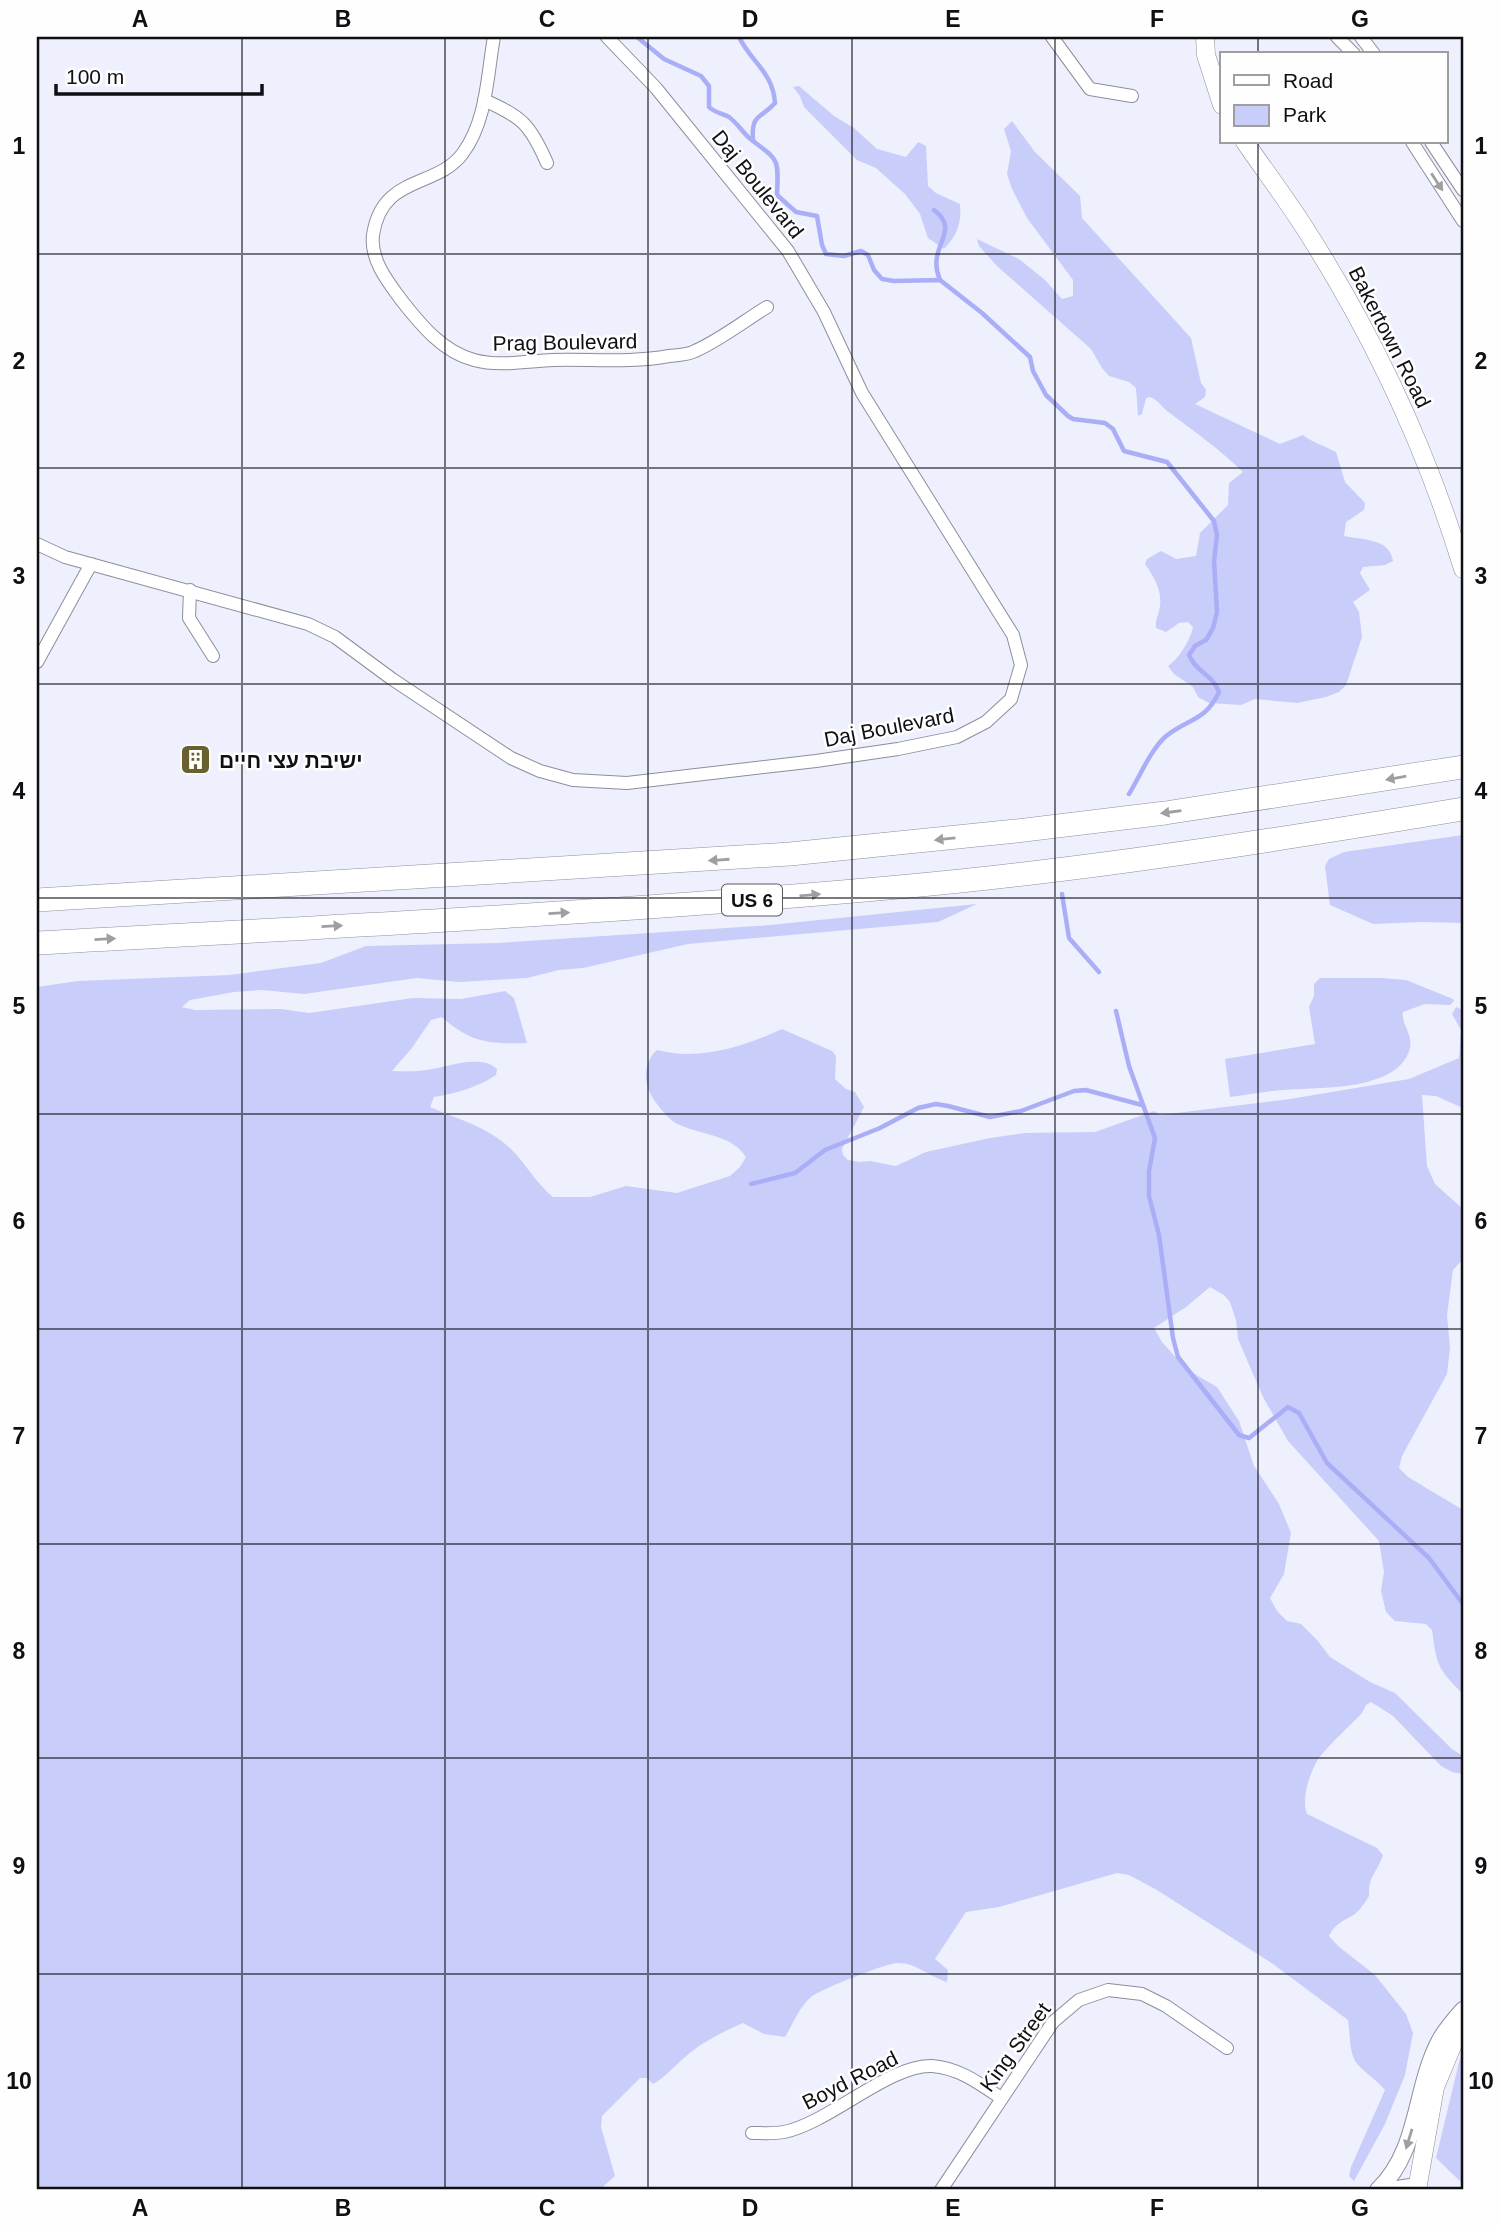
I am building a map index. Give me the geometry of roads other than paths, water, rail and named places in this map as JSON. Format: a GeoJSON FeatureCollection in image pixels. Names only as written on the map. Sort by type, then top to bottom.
{"type":"FeatureCollection","features":[{"type":"Feature","properties":{"kind":"highway","name":"US 6"},"geometry":{"type":"LineString","coordinates":[[37,900],[790,854],[1165,813],[1463,767]]}},
{"type":"Feature","properties":{"kind":"highway","name":"US 6"},"geometry":{"type":"LineString","coordinates":[[37,943],[587,911],[901,887],[1205,850],[1463,809]]}},
{"type":"Feature","properties":{"kind":"main road"},"geometry":{"type":"LineString","coordinates":[[1205,37],[1206,55],[1220,99]]}},
{"type":"Feature","properties":{"kind":"main road","name":"Bakertown Road"},"geometry":{"type":"LineString","coordinates":[[1246,144],[1305,229],[1365,332],[1458,532],[1463,569]]}},
{"type":"Feature","properties":{"kind":"main road"},"geometry":{"type":"LineString","coordinates":[[1417,2188],[1435,2087],[1463,2020]]}},
{"type":"Feature","properties":{"kind":"street","name":"Prag Boulevard"},"geometry":{"type":"LineString","coordinates":[[494,37],[481,119],[461,155],[444,169],[395,194],[383,207],[374,233],[373,245],[378,264],[411,312],[442,344],[473,360],[492,363],[645,360],[694,352],[767,307]]}},
{"type":"Feature","properties":{"kind":"street","name":"Daj Boulevard"},"geometry":{"type":"LineString","coordinates":[[37,544],[65,557],[308,624],[335,637],[392,679],[511,758],[541,771],[573,779],[627,783],[898,749],[957,737],[986,722],[1011,699],[1021,665],[1013,635],[862,393],[824,312],[788,251],[656,88],[607,37]]}},
{"type":"Feature","properties":{"kind":"street"},"geometry":{"type":"LineString","coordinates":[[1052,37],[1090,89],[1132,96]]}},
{"type":"Feature","properties":{"kind":"street"},"geometry":{"type":"LineString","coordinates":[[1337,37],[1352,52]]}},
{"type":"Feature","properties":{"kind":"street"},"geometry":{"type":"LineString","coordinates":[[1361,37],[1372,52]]}},
{"type":"Feature","properties":{"kind":"street"},"geometry":{"type":"LineString","coordinates":[[484,100],[504,109],[526,124],[535,134],[547,163]]}},
{"type":"Feature","properties":{"kind":"street"},"geometry":{"type":"LineString","coordinates":[[1413,144],[1463,221]]}},
{"type":"Feature","properties":{"kind":"street"},"geometry":{"type":"LineString","coordinates":[[1432,144],[1463,190]]}},
{"type":"Feature","properties":{"kind":"street"},"geometry":{"type":"LineString","coordinates":[[37,662],[91,564]]}},
{"type":"Feature","properties":{"kind":"street"},"geometry":{"type":"LineString","coordinates":[[190,590],[189,618],[213,656]]}},
{"type":"Feature","properties":{"kind":"street","name":"King Street"},"geometry":{"type":"LineString","coordinates":[[942,2190],[1053,2022],[1079,2000],[1095,1993],[1120,1990],[1154,1999],[1227,2048]]}},
{"type":"Feature","properties":{"kind":"street"},"geometry":{"type":"LineString","coordinates":[[1378,2190],[1398,2165],[1408,2144],[1439,2042],[1463,2010]]}},
{"type":"Feature","properties":{"kind":"street","name":"Boyd Road"},"geometry":{"type":"LineString","coordinates":[[752,2133],[784,2132],[803,2126],[888,2080],[920,2067],[956,2071],[1001,2098]]}},
{"type":"Feature","properties":{"kind":"street"},"geometry":{"type":"LineString","coordinates":[[1391,2190],[1417,2188]]}},
{"type":"Feature","properties":{"kind":"waterway"},"geometry":{"type":"LineString","coordinates":[[637,37],[664,59],[701,76],[709,86],[709,107],[729,117],[771,155],[777,165],[777,195],[796,212],[817,216],[826,254],[844,256],[861,251],[868,255],[874,270],[882,279],[940,280],[982,313],[1030,357],[1033,371],[1046,395],[1068,416],[1105,423],[1113,429],[1124,451],[1167,462],[1214,521],[1217,535],[1214,561],[1217,612],[1213,628],[1206,640],[1195,646],[1189,655],[1195,665],[1213,681],[1219,692],[1208,709],[1165,737],[1150,756],[1129,794]]}},
{"type":"Feature","properties":{"kind":"waterway"},"geometry":{"type":"LineString","coordinates":[[739,37],[766,75],[775,103],[755,121],[753,140]]}},
{"type":"Feature","properties":{"kind":"waterway"},"geometry":{"type":"LineString","coordinates":[[934,210],[945,225],[937,258],[940,280]]}},
{"type":"Feature","properties":{"kind":"waterway"},"geometry":{"type":"LineString","coordinates":[[1062,894],[1069,938],[1099,972]]}},
{"type":"Feature","properties":{"kind":"waterway"},"geometry":{"type":"LineString","coordinates":[[1116,1011],[1129,1066],[1155,1138],[1149,1171],[1149,1196],[1159,1235],[1178,1357],[1239,1435],[1249,1438],[1288,1407],[1299,1413],[1327,1463],[1429,1558],[1463,1604]]}},
{"type":"Feature","properties":{"kind":"waterway"},"geometry":{"type":"LineString","coordinates":[[751,1184],[795,1173],[825,1150],[880,1128],[918,1108],[936,1104],[990,1117],[1021,1111],[1074,1091],[1086,1090],[1142,1105]]}},
{"type":"Feature","properties":{"kind":"place","name":"ישיבת עצי חיים"},"geometry":{"type":"Point","coordinates":[196,760]}}]}
